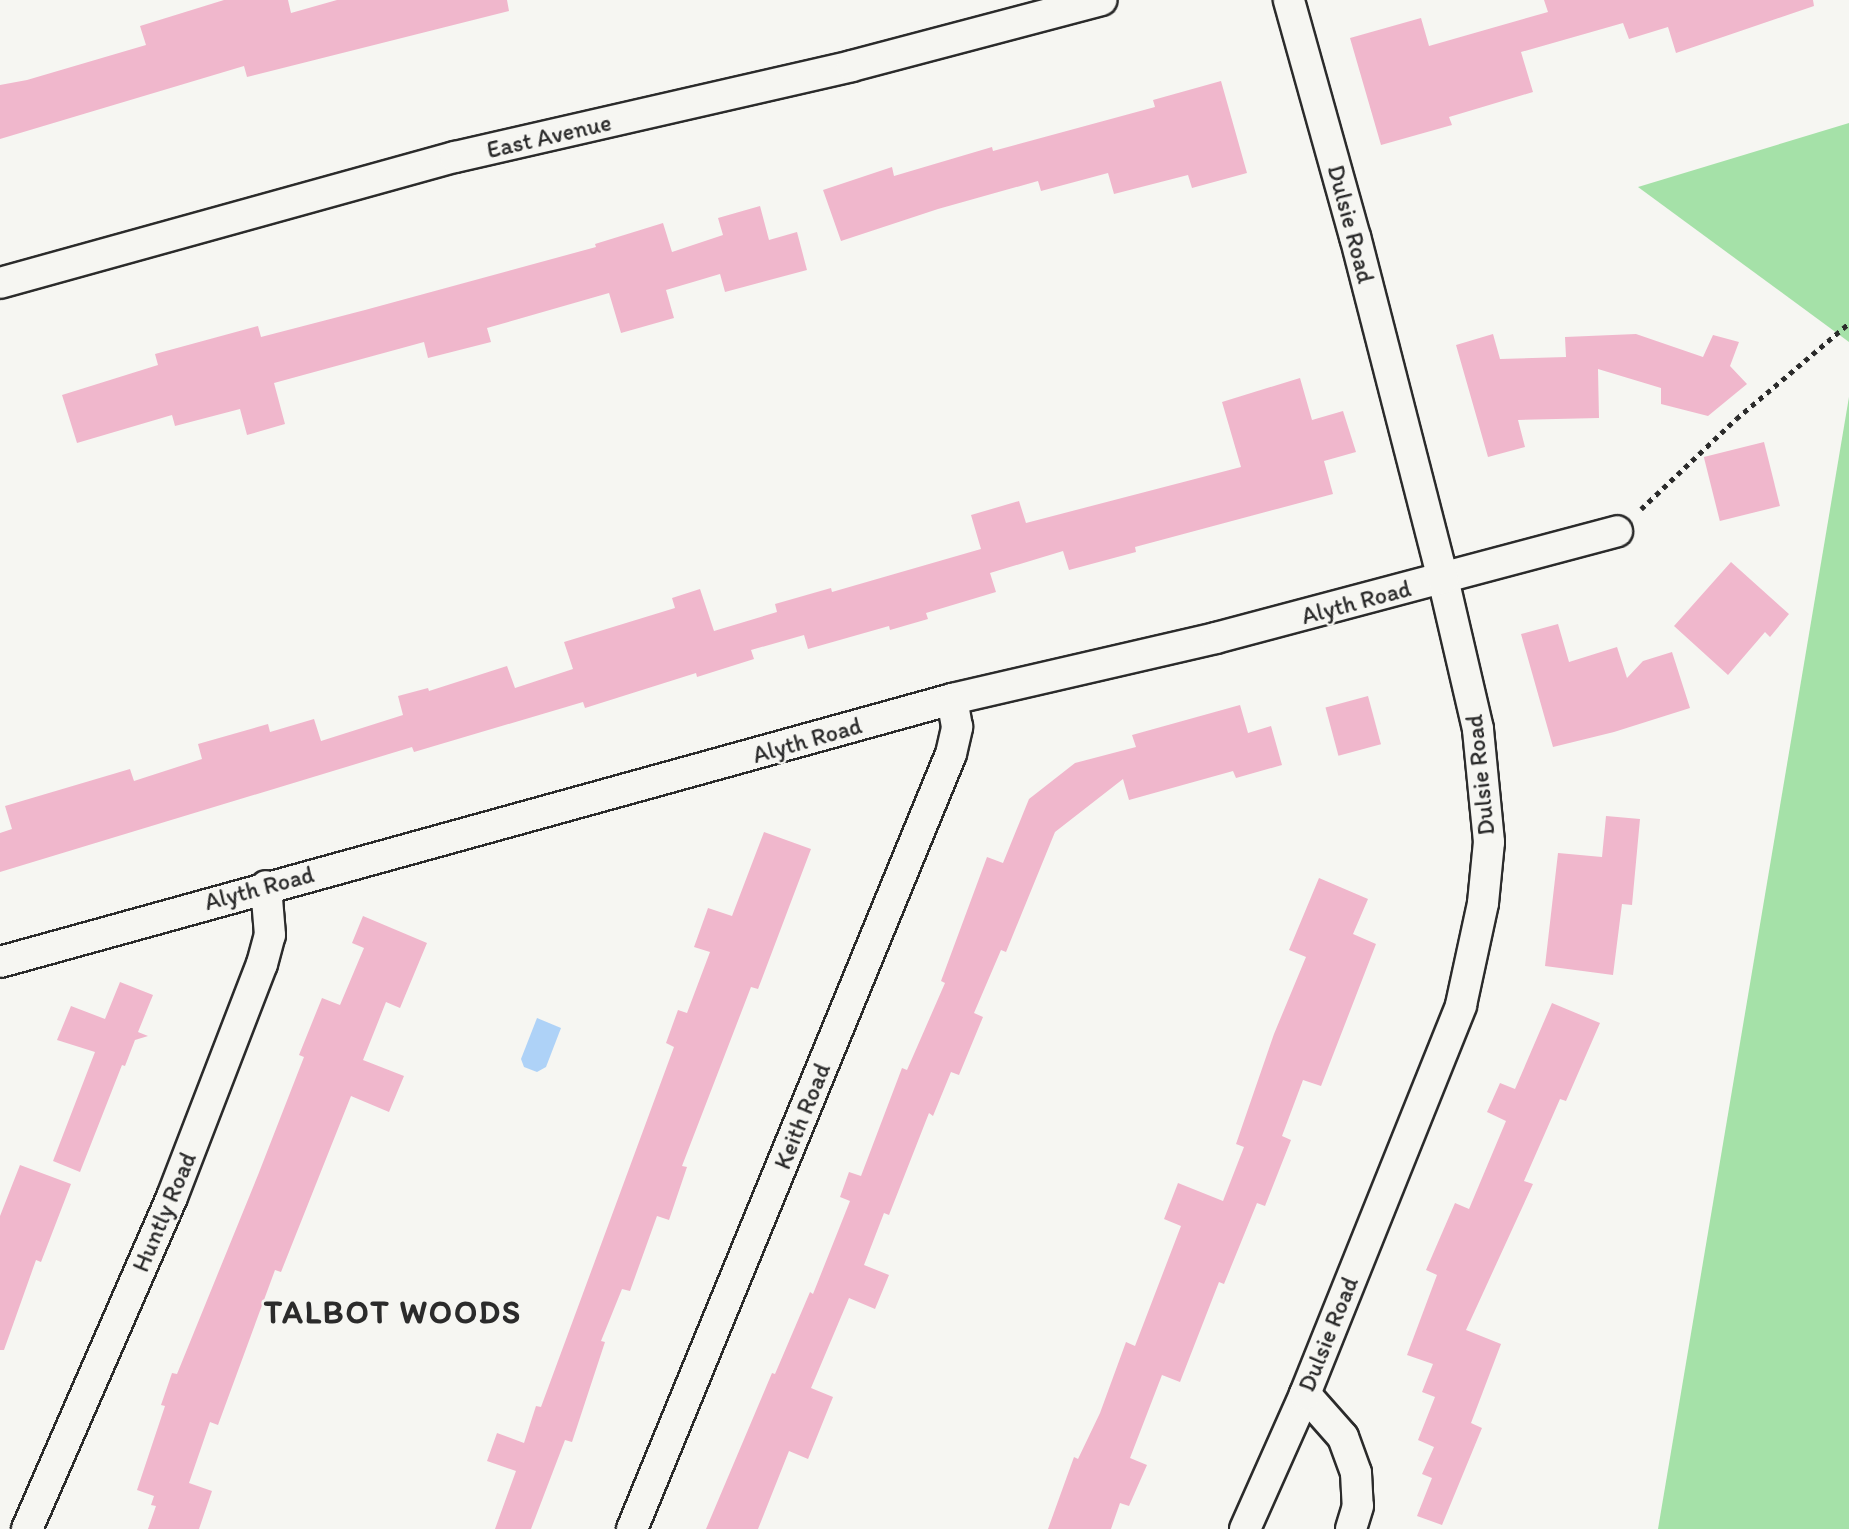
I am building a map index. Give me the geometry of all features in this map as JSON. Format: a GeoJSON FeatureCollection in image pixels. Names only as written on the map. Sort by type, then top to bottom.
{"type":"FeatureCollection","features":[{"type":"Feature","properties":{"kind":"street","name":"East Avenue"},"geometry":{"type":"LineString","coordinates":[[0,283],[455,158],[852,66],[1101,0]]}},
{"type":"Feature","properties":{"kind":"street","name":"Dulsie Road"},"geometry":{"type":"LineString","coordinates":[[1245,1529],[1305,1394],[1461,1005],[1483,904],[1489,842],[1486,788],[1478,729],[1443,579],[1355,237],[1289,0]]}},
{"type":"Feature","properties":{"kind":"street","name":"Alyth Road"},"geometry":{"type":"LineString","coordinates":[[0,962],[266,886],[952,699],[1216,639],[1617,531]]}},
{"type":"Feature","properties":{"kind":"street","name":"Keith Road"},"geometry":{"type":"LineString","coordinates":[[632,1529],[951,754],[957,727],[952,699]]}},
{"type":"Feature","properties":{"kind":"street","name":"Huntly Road"},"geometry":{"type":"LineString","coordinates":[[27,1529],[172,1197],[262,964],[270,935],[266,886]]}},
{"type":"Feature","properties":{"kind":"street"},"geometry":{"type":"LineString","coordinates":[[1305,1394],[1343,1437],[1356,1473],[1358,1506],[1351,1529]]}},
{"type":"Feature","properties":{"kind":"path"},"geometry":{"type":"LineString","coordinates":[[1617,531],[1736,419],[1849,323]]}},
{"type":"Feature","properties":{"kind":"green space"},"geometry":{"type":"Polygon","coordinates":[[[1849,123],[1849,342],[1638,187],[1849,123]]]}},
{"type":"Feature","properties":{"kind":"green space"},"geometry":{"type":"Polygon","coordinates":[[[1849,397],[1849,1529],[1658,1529],[1849,397]]]}},
{"type":"Feature","properties":{"kind":"water"},"geometry":{"type":"Polygon","coordinates":[[[537,1018],[561,1028],[546,1067],[537,1072],[524,1067],[521,1059],[537,1018]]]}},
{"type":"Feature","properties":{"kind":"building"},"geometry":{"type":"Polygon","coordinates":[[[224,0],[288,0],[291,13],[337,0],[507,0],[509,11],[247,77],[244,66],[0,139],[0,85],[27,80],[146,45],[140,26],[224,0]]]}},
{"type":"Feature","properties":{"kind":"building"},"geometry":{"type":"Polygon","coordinates":[[[1544,0],[1813,0],[1814,6],[1676,53],[1668,27],[1629,39],[1623,23],[1521,52],[1533,92],[1449,117],[1452,125],[1381,145],[1350,38],[1421,18],[1429,46],[1548,12],[1544,0]]]}},
{"type":"Feature","properties":{"kind":"building"},"geometry":{"type":"Polygon","coordinates":[[[1221,81],[1247,173],[1192,188],[1188,175],[1114,194],[1108,173],[1041,191],[1038,181],[938,209],[841,241],[823,190],[892,167],[894,176],[992,147],[993,151],[1155,107],[1153,100],[1221,81]]]}},
{"type":"Feature","properties":{"kind":"building"},"geometry":{"type":"Polygon","coordinates":[[[760,206],[769,240],[797,232],[807,270],[725,292],[720,274],[666,290],[674,318],[621,333],[609,293],[487,328],[491,342],[428,358],[424,342],[274,383],[285,424],[247,435],[240,409],[175,426],[172,415],[77,443],[62,395],[158,365],[155,354],[258,326],[261,337],[596,247],[595,244],[663,223],[672,252],[723,235],[718,218],[760,206]]]}},
{"type":"Feature","properties":{"kind":"building"},"geometry":{"type":"Polygon","coordinates":[[[1493,334],[1500,359],[1566,357],[1565,337],[1636,334],[1703,357],[1713,335],[1739,342],[1730,366],[1747,384],[1708,416],[1661,404],[1661,388],[1598,369],[1599,418],[1518,420],[1525,447],[1488,457],[1456,345],[1493,334]]]}},
{"type":"Feature","properties":{"kind":"building"},"geometry":{"type":"Polygon","coordinates":[[[1300,378],[1312,420],[1343,411],[1356,452],[1324,461],[1333,494],[1135,547],[1136,552],[1069,570],[1063,551],[990,573],[996,592],[926,613],[928,619],[890,630],[889,626],[808,649],[804,635],[751,650],[754,659],[697,677],[696,673],[585,708],[583,702],[414,752],[412,747],[0,872],[0,833],[12,829],[5,806],[130,769],[134,781],[202,759],[198,744],[268,724],[270,732],[314,719],[321,741],[403,715],[398,696],[428,688],[429,691],[507,666],[515,688],[573,669],[564,642],[675,608],[672,598],[700,589],[714,631],[777,612],[775,604],[831,588],[832,592],[981,549],[971,515],[1019,501],[1026,523],[1241,467],[1222,402],[1300,378]]]}},
{"type":"Feature","properties":{"kind":"building"},"geometry":{"type":"Polygon","coordinates":[[[1764,442],[1780,506],[1720,521],[1704,457],[1764,442]]]}},
{"type":"Feature","properties":{"kind":"building"},"geometry":{"type":"Polygon","coordinates":[[[1731,562],[1789,614],[1770,637],[1765,632],[1728,675],[1674,626],[1731,562]]]}},
{"type":"Feature","properties":{"kind":"building"},"geometry":{"type":"Polygon","coordinates":[[[1558,624],[1569,662],[1617,647],[1627,678],[1643,661],[1672,652],[1690,708],[1614,732],[1553,747],[1521,634],[1558,624]]]}},
{"type":"Feature","properties":{"kind":"building"},"geometry":{"type":"Polygon","coordinates":[[[1368,696],[1381,744],[1338,756],[1325,707],[1368,696]]]}},
{"type":"Feature","properties":{"kind":"building"},"geometry":{"type":"Polygon","coordinates":[[[1240,705],[1248,733],[1271,726],[1282,765],[1236,778],[1233,771],[1129,800],[1123,779],[1055,832],[1006,952],[1001,950],[974,1013],[983,1017],[959,1075],[951,1072],[933,1116],[929,1113],[889,1215],[884,1213],[864,1265],[889,1275],[875,1309],[849,1298],[811,1388],[833,1397],[808,1459],[789,1451],[758,1529],[706,1529],[772,1373],[775,1374],[810,1292],[813,1294],[850,1201],[840,1197],[849,1172],[861,1176],[902,1068],[907,1070],[945,983],[941,981],[987,857],[1003,863],[1029,799],[1075,763],[1136,747],[1132,735],[1240,705]]]}},
{"type":"Feature","properties":{"kind":"building"},"geometry":{"type":"Polygon","coordinates":[[[1606,816],[1640,819],[1632,905],[1622,904],[1613,975],[1545,966],[1558,853],[1602,857],[1606,816]]]}},
{"type":"Feature","properties":{"kind":"building"},"geometry":{"type":"Polygon","coordinates":[[[764,832],[811,849],[758,989],[751,987],[682,1166],[687,1167],[669,1220],[657,1216],[630,1291],[622,1289],[601,1341],[605,1342],[572,1442],[565,1440],[531,1529],[495,1529],[516,1471],[487,1461],[497,1433],[524,1443],[536,1406],[541,1407],[674,1047],[666,1043],[678,1010],[687,1013],[710,952],[694,947],[708,908],[732,916],[764,832]]]}},
{"type":"Feature","properties":{"kind":"building"},"geometry":{"type":"Polygon","coordinates":[[[1319,878],[1368,899],[1353,934],[1376,944],[1321,1086],[1303,1080],[1282,1136],[1291,1140],[1265,1206],[1257,1203],[1224,1284],[1219,1282],[1180,1382],[1162,1375],[1130,1458],[1147,1465],[1129,1506],[1120,1503],[1111,1529],[1048,1529],[1074,1457],[1078,1459],[1100,1413],[1126,1342],[1135,1346],[1181,1226],[1164,1219],[1178,1183],[1223,1201],[1244,1147],[1236,1144],[1274,1034],[1306,957],[1289,950],[1319,878]]]}},
{"type":"Feature","properties":{"kind":"building"},"geometry":{"type":"Polygon","coordinates":[[[363,916],[427,943],[400,1008],[386,1002],[363,1060],[404,1076],[389,1112],[351,1096],[281,1272],[275,1270],[218,1425],[210,1422],[189,1483],[212,1491],[199,1529],[148,1529],[156,1506],[151,1505],[154,1496],[137,1490],[165,1406],[161,1405],[172,1373],[177,1374],[258,1175],[304,1057],[299,1055],[322,998],[340,1005],[364,948],[352,943],[363,916]]]}},
{"type":"Feature","properties":{"kind":"building"},"geometry":{"type":"Polygon","coordinates":[[[120,982],[153,995],[138,1032],[148,1036],[135,1040],[125,1066],[122,1065],[80,1172],[53,1161],[95,1052],[57,1040],[71,1006],[105,1019],[120,982]]]}},
{"type":"Feature","properties":{"kind":"building"},"geometry":{"type":"Polygon","coordinates":[[[1552,1003],[1600,1023],[1566,1101],[1560,1099],[1524,1181],[1533,1184],[1466,1330],[1501,1344],[1471,1423],[1482,1428],[1442,1525],[1417,1516],[1432,1478],[1422,1474],[1434,1447],[1418,1440],[1435,1397],[1422,1392],[1433,1364],[1407,1355],[1437,1275],[1426,1270],[1455,1203],[1469,1209],[1506,1121],[1487,1112],[1500,1083],[1515,1089],[1552,1003]]]}},
{"type":"Feature","properties":{"kind":"building"},"geometry":{"type":"Polygon","coordinates":[[[20,1165],[71,1184],[41,1262],[36,1260],[4,1350],[0,1350],[0,1216],[20,1165]]]}},
{"type":"Feature","properties":{"kind":"district","name":"TALBOT WOODS"},"geometry":{"type":"Point","coordinates":[393,1312]}}]}
